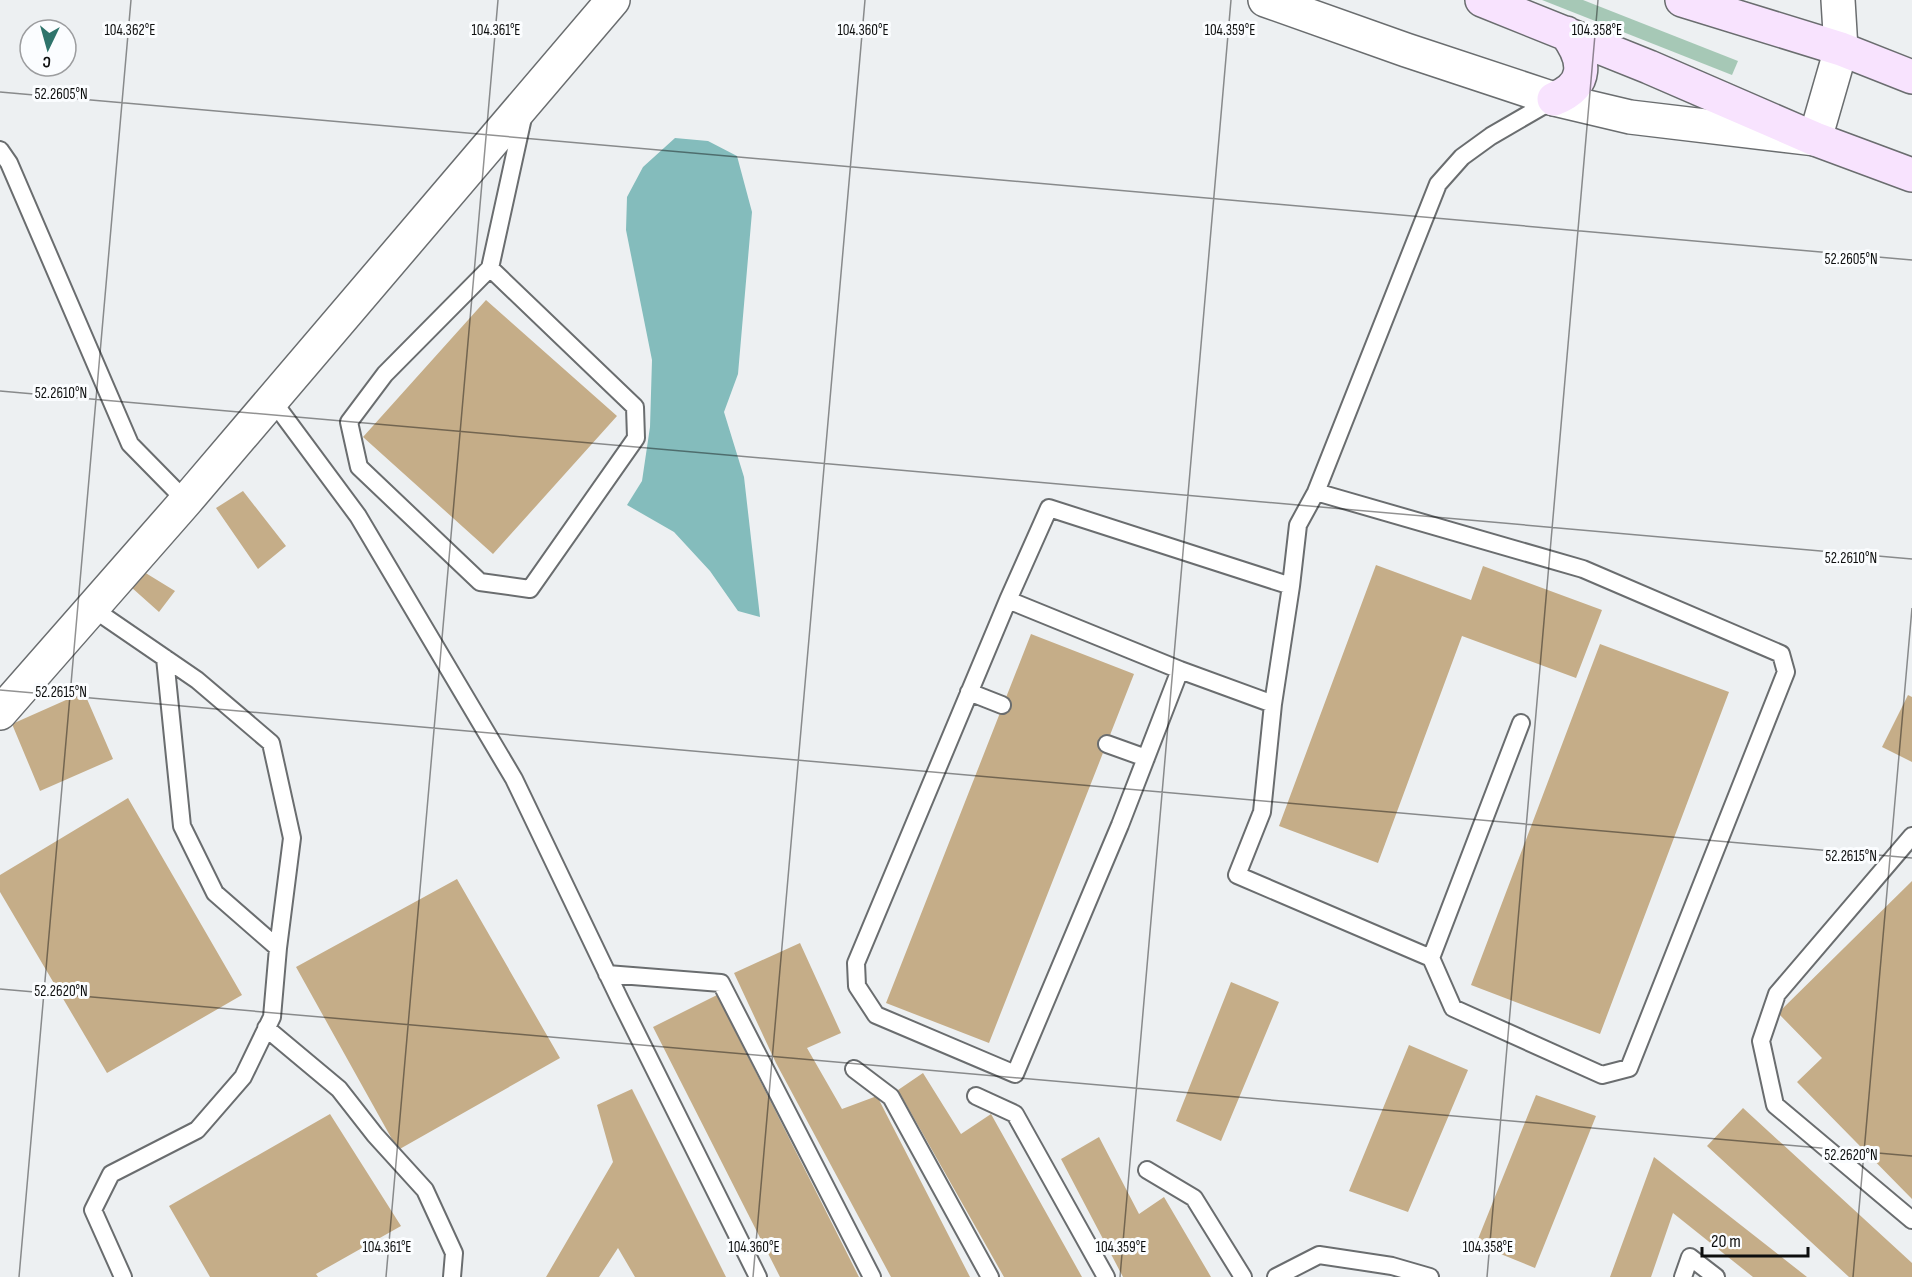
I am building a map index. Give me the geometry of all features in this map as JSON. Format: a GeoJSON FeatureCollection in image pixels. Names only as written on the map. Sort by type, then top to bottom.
{"type":"FeatureCollection","features":[{"type":"Feature","properties":{"kind":"main road"},"geometry":{"type":"LineString","coordinates":[[1482,0],[1649,67],[1815,139],[1912,175]]}},
{"type":"Feature","properties":{"kind":"main road"},"geometry":{"type":"LineString","coordinates":[[1682,0],[1841,49],[1912,77]]}},
{"type":"Feature","properties":{"kind":"main road"},"geometry":{"type":"LineString","coordinates":[[1554,99],[1566,94],[1580,78],[1577,48],[1566,33]]}},
{"type":"Feature","properties":{"kind":"street"},"geometry":{"type":"LineString","coordinates":[[0,713],[186,501],[613,0]]}},
{"type":"Feature","properties":{"kind":"street"},"geometry":{"type":"LineString","coordinates":[[1264,0],[1554,99],[1630,117],[1815,139],[1841,49],[1838,0]]}},
{"type":"Feature","properties":{"kind":"lane"},"geometry":{"type":"LineString","coordinates":[[1316,492],[1583,569],[1781,654],[1786,672],[1629,1068],[1602,1075],[1453,1008],[1431,958],[1237,875],[1262,812],[1273,704],[1298,525],[1316,492],[1438,183],[1462,157],[1491,136],[1554,99]]}},
{"type":"Feature","properties":{"kind":"lane"},"geometry":{"type":"LineString","coordinates":[[490,268],[635,407],[636,438],[530,589],[480,582],[359,467],[349,422],[385,374],[490,268],[527,101]]}},
{"type":"Feature","properties":{"kind":"lane"},"geometry":{"type":"LineString","coordinates":[[0,150],[9,163],[130,444],[186,501]]}},
{"type":"Feature","properties":{"kind":"lane"},"geometry":{"type":"LineString","coordinates":[[272,400],[358,516],[514,779],[607,974],[758,1277]]}},
{"type":"Feature","properties":{"kind":"lane"},"geometry":{"type":"LineString","coordinates":[[1180,670],[1120,825],[1015,1074],[876,1015],[857,986],[856,963],[1008,600],[1049,508],[1291,586]]}},
{"type":"Feature","properties":{"kind":"lane"},"geometry":{"type":"LineString","coordinates":[[1008,600],[1180,670],[1273,704]]}},
{"type":"Feature","properties":{"kind":"lane"},"geometry":{"type":"LineString","coordinates":[[92,608],[197,680],[271,743],[292,838],[272,1017],[243,1077],[197,1130],[111,1173],[93,1210],[123,1277]]}},
{"type":"Feature","properties":{"kind":"lane"},"geometry":{"type":"LineString","coordinates":[[165,658],[182,826],[215,893],[278,948]]}},
{"type":"Feature","properties":{"kind":"lane"},"geometry":{"type":"LineString","coordinates":[[969,692],[1002,705]]}},
{"type":"Feature","properties":{"kind":"lane"},"geometry":{"type":"LineString","coordinates":[[1431,958],[1521,723]]}},
{"type":"Feature","properties":{"kind":"lane"},"geometry":{"type":"LineString","coordinates":[[1107,744],[1146,758]]}},
{"type":"Feature","properties":{"kind":"lane"},"geometry":{"type":"LineString","coordinates":[[1912,836],[1777,994],[1761,1041],[1775,1105],[1912,1220]]}},
{"type":"Feature","properties":{"kind":"lane"},"geometry":{"type":"LineString","coordinates":[[607,974],[721,983],[872,1277]]}},
{"type":"Feature","properties":{"kind":"lane"},"geometry":{"type":"LineString","coordinates":[[266,1028],[339,1089],[375,1135],[425,1190],[454,1252],[452,1277]]}},
{"type":"Feature","properties":{"kind":"lane"},"geometry":{"type":"LineString","coordinates":[[854,1069],[891,1097],[990,1277]]}},
{"type":"Feature","properties":{"kind":"lane"},"geometry":{"type":"LineString","coordinates":[[976,1096],[1015,1114],[1106,1277]]}},
{"type":"Feature","properties":{"kind":"lane"},"geometry":{"type":"LineString","coordinates":[[1148,1170],[1194,1198],[1243,1277]]}},
{"type":"Feature","properties":{"kind":"lane"},"geometry":{"type":"LineString","coordinates":[[1276,1277],[1319,1255],[1392,1266],[1424,1276]]}},
{"type":"Feature","properties":{"kind":"lane"},"geometry":{"type":"LineString","coordinates":[[1683,1277],[1690,1257],[1716,1277]]}},
{"type":"Feature","properties":{"kind":"green space"},"geometry":{"type":"Polygon","coordinates":[[[1542,0],[1583,0],[1738,61],[1732,75],[1542,0]]]}},
{"type":"Feature","properties":{"kind":"water"},"geometry":{"type":"Polygon","coordinates":[[[675,138],[708,141],[737,156],[752,212],[738,374],[724,412],[744,477],[760,617],[738,611],[710,571],[674,532],[627,505],[642,481],[650,427],[652,360],[626,230],[627,197],[643,167],[675,138]]]}},
{"type":"Feature","properties":{"kind":"building"},"geometry":{"type":"Polygon","coordinates":[[[486,300],[617,416],[493,554],[363,437],[486,300]]]}},
{"type":"Feature","properties":{"kind":"building"},"geometry":{"type":"Polygon","coordinates":[[[243,491],[286,546],[258,569],[216,508],[243,491]]]}},
{"type":"Feature","properties":{"kind":"building"},"geometry":{"type":"Polygon","coordinates":[[[1376,565],[1471,600],[1483,566],[1602,610],[1576,678],[1462,636],[1378,863],[1279,826],[1376,565]]]}},
{"type":"Feature","properties":{"kind":"building"},"geometry":{"type":"Polygon","coordinates":[[[144,572],[175,591],[159,612],[131,587],[144,572]]]}},
{"type":"Feature","properties":{"kind":"building"},"geometry":{"type":"Polygon","coordinates":[[[1031,634],[1134,674],[989,1043],[886,1003],[1031,634]]]}},
{"type":"Feature","properties":{"kind":"building"},"geometry":{"type":"Polygon","coordinates":[[[1600,644],[1729,692],[1600,1034],[1471,985],[1600,644]]]}},
{"type":"Feature","properties":{"kind":"building"},"geometry":{"type":"Polygon","coordinates":[[[84,692],[113,759],[40,791],[12,724],[84,692]]]}},
{"type":"Feature","properties":{"kind":"building"},"geometry":{"type":"Polygon","coordinates":[[[1908,695],[1912,697],[1912,762],[1882,747],[1908,695]]]}},
{"type":"Feature","properties":{"kind":"building"},"geometry":{"type":"Polygon","coordinates":[[[128,798],[242,995],[107,1073],[0,892],[0,875],[128,798]]]}},
{"type":"Feature","properties":{"kind":"building"},"geometry":{"type":"Polygon","coordinates":[[[457,879],[560,1058],[398,1150],[296,967],[457,879]]]}},
{"type":"Feature","properties":{"kind":"building"},"geometry":{"type":"Polygon","coordinates":[[[1912,881],[1912,1199],[1797,1082],[1822,1058],[1778,1013],[1912,881]]]}},
{"type":"Feature","properties":{"kind":"building"},"geometry":{"type":"Polygon","coordinates":[[[800,943],[841,1033],[807,1048],[842,1109],[877,1096],[970,1277],[891,1277],[776,1063],[734,973],[800,943]]]}},
{"type":"Feature","properties":{"kind":"building"},"geometry":{"type":"Polygon","coordinates":[[[1231,982],[1279,1002],[1221,1141],[1176,1121],[1231,982]]]}},
{"type":"Feature","properties":{"kind":"building"},"geometry":{"type":"Polygon","coordinates":[[[717,995],[859,1277],[780,1277],[653,1027],[717,995]]]}},
{"type":"Feature","properties":{"kind":"building"},"geometry":{"type":"Polygon","coordinates":[[[1409,1045],[1468,1070],[1408,1212],[1349,1191],[1409,1045]]]}},
{"type":"Feature","properties":{"kind":"building"},"geometry":{"type":"Polygon","coordinates":[[[923,1073],[961,1134],[991,1114],[1082,1277],[1004,1277],[898,1090],[923,1073]]]}},
{"type":"Feature","properties":{"kind":"building"},"geometry":{"type":"Polygon","coordinates":[[[632,1089],[726,1277],[635,1277],[618,1248],[599,1277],[546,1277],[613,1162],[597,1105],[632,1089]]]}},
{"type":"Feature","properties":{"kind":"building"},"geometry":{"type":"Polygon","coordinates":[[[1536,1095],[1596,1116],[1535,1268],[1476,1244],[1536,1095]]]}},
{"type":"Feature","properties":{"kind":"building"},"geometry":{"type":"Polygon","coordinates":[[[1743,1108],[1912,1263],[1912,1277],[1849,1277],[1707,1146],[1743,1108]]]}},
{"type":"Feature","properties":{"kind":"building"},"geometry":{"type":"Polygon","coordinates":[[[330,1114],[401,1226],[316,1274],[318,1277],[210,1277],[169,1206],[330,1114]]]}},
{"type":"Feature","properties":{"kind":"building"},"geometry":{"type":"Polygon","coordinates":[[[1099,1137],[1139,1214],[1164,1197],[1211,1277],[1123,1277],[1061,1159],[1099,1137]]]}},
{"type":"Feature","properties":{"kind":"building"},"geometry":{"type":"Polygon","coordinates":[[[1654,1157],[1807,1277],[1753,1277],[1673,1213],[1651,1277],[1610,1277],[1654,1157]]]}}]}
